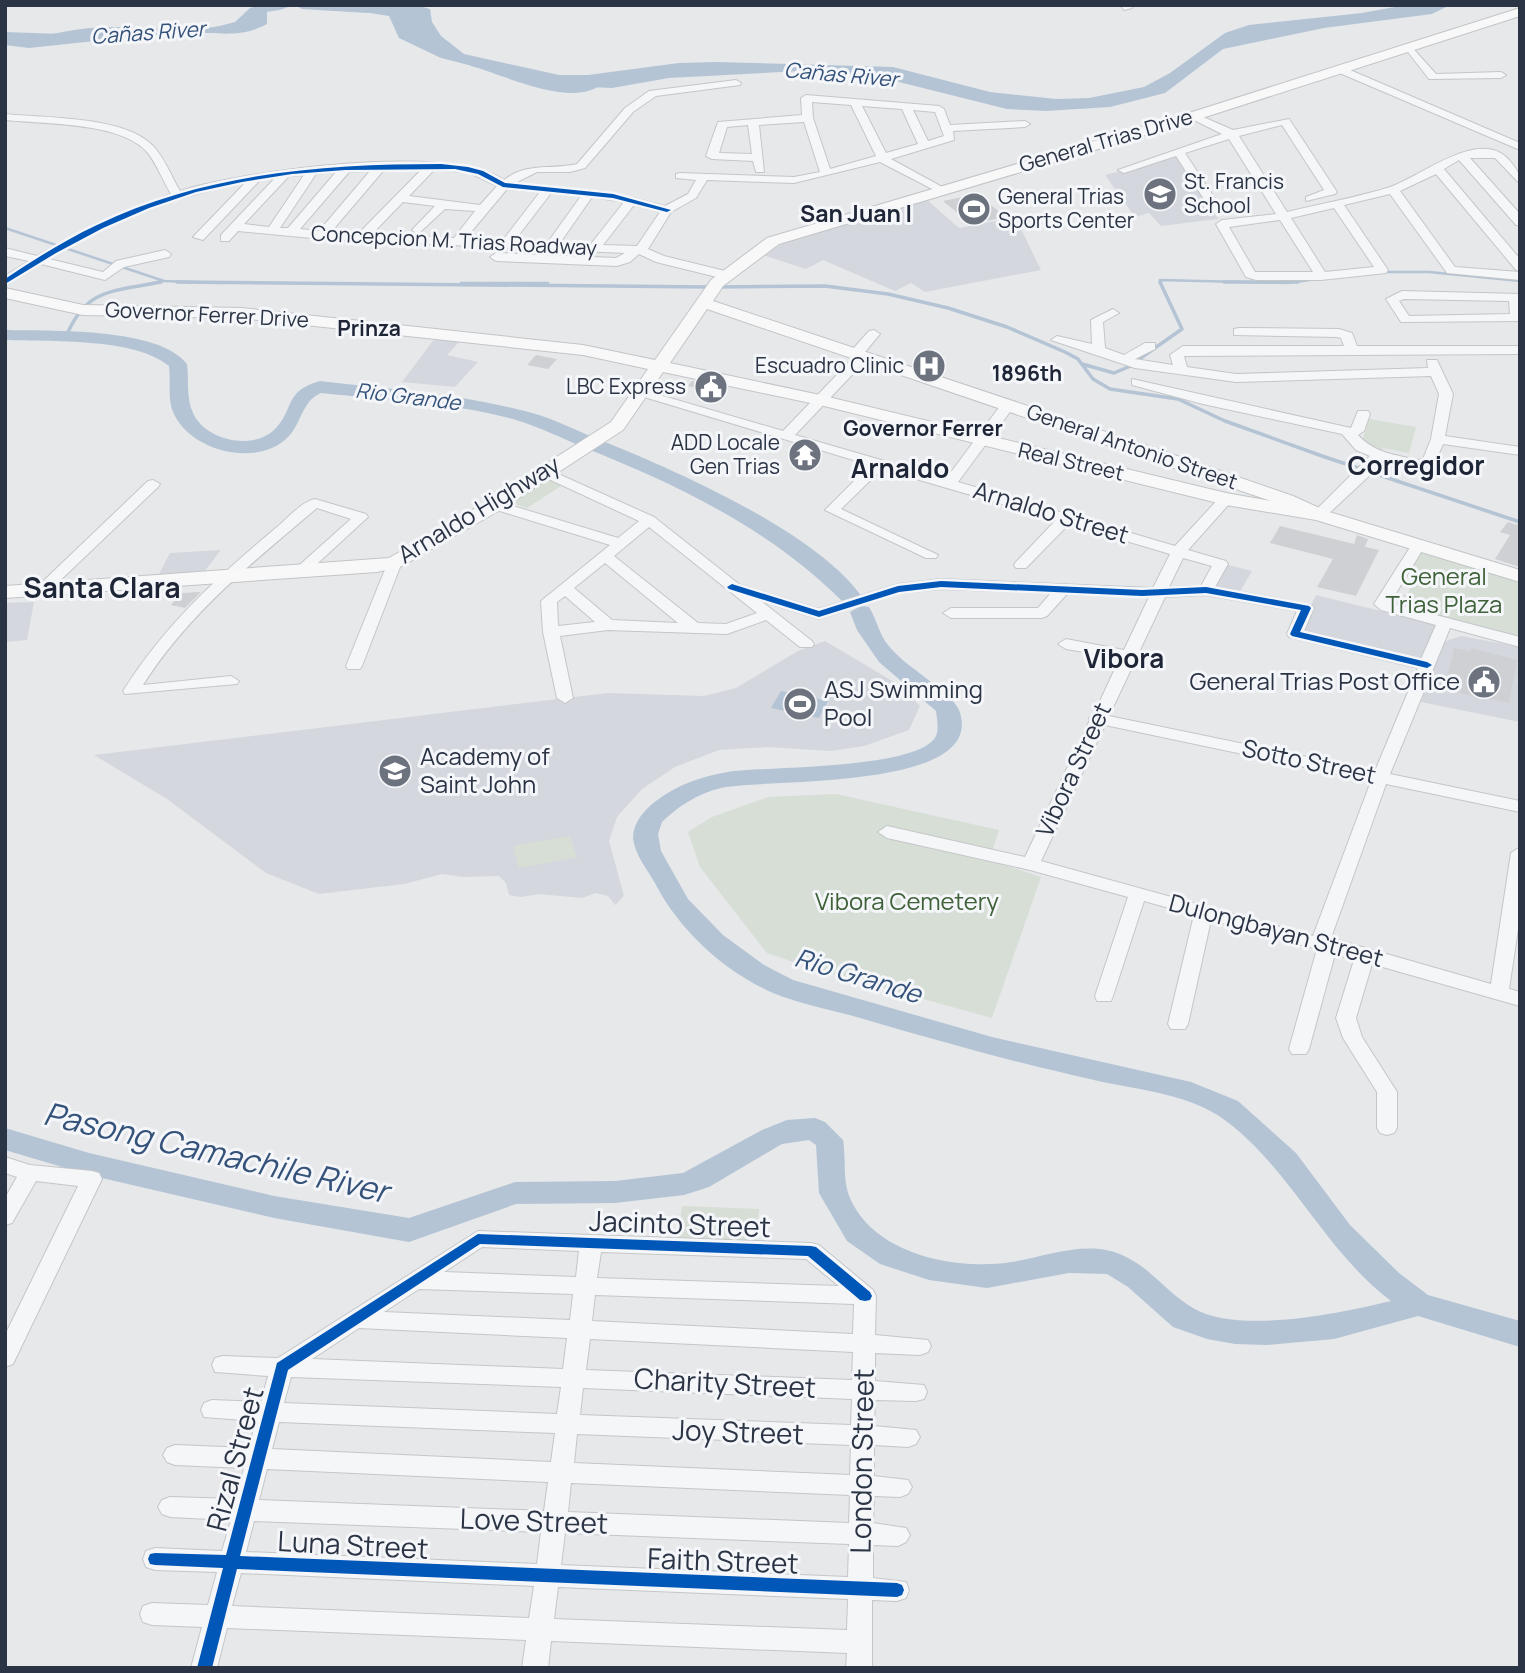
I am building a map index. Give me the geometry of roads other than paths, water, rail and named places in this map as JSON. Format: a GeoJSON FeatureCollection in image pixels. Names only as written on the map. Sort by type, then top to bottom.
{"type":"FeatureCollection","features":[{"type":"Feature","properties":{"kind":"main road","name":"General Trias Drive"},"geometry":{"type":"LineString","coordinates":[[661,364],[717,285],[773,241],[1194,116],[1520,12]]}},
{"type":"Feature","properties":{"kind":"main road","name":"General Antonio Street"},"geometry":{"type":"LineString","coordinates":[[717,285],[860,354],[1286,500],[1319,515],[1520,576]]}},
{"type":"Feature","properties":{"kind":"main road","name":"Governor Ferrer Drive"},"geometry":{"type":"LineString","coordinates":[[5,293],[83,310],[286,317],[496,339],[661,364]]}},
{"type":"Feature","properties":{"kind":"main road","name":"Arnaldo Highway"},"geometry":{"type":"LineString","coordinates":[[5,592],[300,572],[395,562],[495,505],[617,426],[661,364]]}},
{"type":"Feature","properties":{"kind":"main road","name":"Real Street"},"geometry":{"type":"LineString","coordinates":[[661,364],[1226,499],[1319,515]]}},
{"type":"Feature","properties":{"kind":"street"},"geometry":{"type":"LineString","coordinates":[[1409,47],[1431,76],[1501,75]]}},
{"type":"Feature","properties":{"kind":"street"},"geometry":{"type":"LineString","coordinates":[[1339,69],[1517,142]]}},
{"type":"Feature","properties":{"kind":"street"},"geometry":{"type":"LineString","coordinates":[[458,241],[503,185],[534,169],[572,169],[581,166],[629,110],[653,93],[736,83]]}},
{"type":"Feature","properties":{"kind":"street"},"geometry":{"type":"LineString","coordinates":[[680,176],[793,180],[826,174],[950,138],[939,109],[806,99],[808,118],[826,174]]}},
{"type":"Feature","properties":{"kind":"street"},"geometry":{"type":"LineString","coordinates":[[855,103],[883,159],[940,190]]}},
{"type":"Feature","properties":{"kind":"street"},"geometry":{"type":"LineString","coordinates":[[906,106],[925,146]]}},
{"type":"Feature","properties":{"kind":"street"},"geometry":{"type":"LineString","coordinates":[[1194,116],[1232,134],[1321,276]]}},
{"type":"Feature","properties":{"kind":"street"},"geometry":{"type":"LineString","coordinates":[[5,117],[109,129],[129,135],[151,150],[176,194]]}},
{"type":"Feature","properties":{"kind":"street"},"geometry":{"type":"LineString","coordinates":[[759,158],[716,156],[712,153],[722,124],[808,118]]}},
{"type":"Feature","properties":{"kind":"street"},"geometry":{"type":"LineString","coordinates":[[753,121],[762,180]]}},
{"type":"Feature","properties":{"kind":"street"},"geometry":{"type":"LineString","coordinates":[[1124,170],[1232,134],[1278,121],[1287,122],[1331,192],[1282,211]]}},
{"type":"Feature","properties":{"kind":"street"},"geometry":{"type":"LineString","coordinates":[[946,128],[1025,124]]}},
{"type":"Feature","properties":{"kind":"street"},"geometry":{"type":"LineString","coordinates":[[1179,152],[1217,212]]}},
{"type":"Feature","properties":{"kind":"street"},"geometry":{"type":"LineString","coordinates":[[1337,203],[1382,270],[1321,276],[1262,277],[1250,274],[1222,224],[1393,190],[1462,156],[1495,153],[1520,181]]}},
{"type":"Feature","properties":{"kind":"street"},"geometry":{"type":"LineString","coordinates":[[1462,156],[1520,222]]}},
{"type":"Feature","properties":{"kind":"street"},"geometry":{"type":"LineString","coordinates":[[362,237],[431,166]]}},
{"type":"Feature","properties":{"kind":"street"},"geometry":{"type":"LineString","coordinates":[[5,282],[55,249],[176,194],[258,176],[314,169],[431,166],[486,172],[503,185],[612,196],[667,211]]}},
{"type":"Feature","properties":{"kind":"street"},"geometry":{"type":"LineString","coordinates":[[290,233],[347,167]]}},
{"type":"Feature","properties":{"kind":"street"},"geometry":{"type":"LineString","coordinates":[[322,235],[380,167]]}},
{"type":"Feature","properties":{"kind":"street"},"geometry":{"type":"LineString","coordinates":[[1437,168],[1520,267]]}},
{"type":"Feature","properties":{"kind":"street"},"geometry":{"type":"LineString","coordinates":[[272,231],[314,169]]}},
{"type":"Feature","properties":{"kind":"street"},"geometry":{"type":"LineString","coordinates":[[225,238],[288,172]]}},
{"type":"Feature","properties":{"kind":"street"},"geometry":{"type":"LineString","coordinates":[[199,237],[258,176]]}},
{"type":"Feature","properties":{"kind":"street"},"geometry":{"type":"LineString","coordinates":[[496,257],[617,261],[626,259],[638,249],[667,211],[692,196],[704,176]]}},
{"type":"Feature","properties":{"kind":"street"},"geometry":{"type":"LineString","coordinates":[[506,243],[548,190]]}},
{"type":"Feature","properties":{"kind":"street"},"geometry":{"type":"LineString","coordinates":[[1393,190],[1469,297]]}},
{"type":"Feature","properties":{"kind":"street"},"geometry":{"type":"LineString","coordinates":[[552,245],[589,194]]}},
{"type":"Feature","properties":{"kind":"street"},"geometry":{"type":"LineString","coordinates":[[401,198],[484,210]]}},
{"type":"Feature","properties":{"kind":"street"},"geometry":{"type":"LineString","coordinates":[[595,247],[630,202]]}},
{"type":"Feature","properties":{"kind":"street"},"geometry":{"type":"LineString","coordinates":[[418,230],[442,205],[484,210]]}},
{"type":"Feature","properties":{"kind":"street","name":"Concepcion M. Trias Roadway"},"geometry":{"type":"LineString","coordinates":[[236,227],[322,235],[638,249],[670,261],[717,285]]}},
{"type":"Feature","properties":{"kind":"street"},"geometry":{"type":"LineString","coordinates":[[5,252],[105,276],[118,265],[165,254]]}},
{"type":"Feature","properties":{"kind":"street"},"geometry":{"type":"LineString","coordinates":[[1455,275],[1520,276]]}},
{"type":"Feature","properties":{"kind":"street"},"geometry":{"type":"LineString","coordinates":[[1402,295],[1517,299],[1517,318],[1425,320],[1405,319],[1392,299],[1402,295]]}},
{"type":"Feature","properties":{"kind":"street"},"geometry":{"type":"LineString","coordinates":[[1100,350],[1097,320],[1113,313]]}},
{"type":"Feature","properties":{"kind":"street"},"geometry":{"type":"LineString","coordinates":[[1239,332],[1339,333],[1347,336],[1352,350]]}},
{"type":"Feature","properties":{"kind":"street"},"geometry":{"type":"LineString","coordinates":[[786,436],[860,354],[874,334]]}},
{"type":"Feature","properties":{"kind":"street"},"geometry":{"type":"LineString","coordinates":[[1057,341],[1100,350],[1124,360],[1244,378],[1437,372]]}},
{"type":"Feature","properties":{"kind":"street"},"geometry":{"type":"LineString","coordinates":[[1124,360],[1150,346]]}},
{"type":"Feature","properties":{"kind":"street"},"geometry":{"type":"LineString","coordinates":[[1181,370],[1177,353],[1183,350],[1520,350]]}},
{"type":"Feature","properties":{"kind":"street"},"geometry":{"type":"LineString","coordinates":[[1352,433],[1362,447],[1378,455],[1426,463],[1430,460],[1438,439],[1446,394],[1426,351]]}},
{"type":"Feature","properties":{"kind":"street"},"geometry":{"type":"LineString","coordinates":[[1138,382],[1203,400],[1352,433],[1357,431],[1363,414]]}},
{"type":"Feature","properties":{"kind":"street","name":"Arnaldo Street"},"geometry":{"type":"LineString","coordinates":[[641,394],[950,482],[1221,564],[1206,590]]}},
{"type":"Feature","properties":{"kind":"street"},"geometry":{"type":"LineString","coordinates":[[950,482],[984,441],[1008,405]]}},
{"type":"Feature","properties":{"kind":"street"},"geometry":{"type":"LineString","coordinates":[[1438,439],[1520,451]]}},
{"type":"Feature","properties":{"kind":"street"},"geometry":{"type":"LineString","coordinates":[[1319,515],[1366,471],[1378,455]]}},
{"type":"Feature","properties":{"kind":"street"},"geometry":{"type":"LineString","coordinates":[[880,463],[832,510],[931,555]]}},
{"type":"Feature","properties":{"kind":"street"},"geometry":{"type":"LineString","coordinates":[[545,472],[649,520],[806,644]]}},
{"type":"Feature","properties":{"kind":"street"},"geometry":{"type":"LineString","coordinates":[[42,590],[153,484]]}},
{"type":"Feature","properties":{"kind":"street","name":"Vibora Street"},"geometry":{"type":"LineString","coordinates":[[1031,864],[1097,718],[1178,552],[1226,499]]}},
{"type":"Feature","properties":{"kind":"street"},"geometry":{"type":"LineString","coordinates":[[231,681],[131,691],[147,663],[229,576],[315,503],[360,517],[300,572]]}},
{"type":"Feature","properties":{"kind":"street"},"geometry":{"type":"LineString","coordinates":[[495,505],[620,543]]}},
{"type":"Feature","properties":{"kind":"street"},"geometry":{"type":"LineString","coordinates":[[1021,565],[1067,518]]}},
{"type":"Feature","properties":{"kind":"street"},"geometry":{"type":"LineString","coordinates":[[565,698],[551,632],[549,601],[649,520]]}},
{"type":"Feature","properties":{"kind":"street"},"geometry":{"type":"LineString","coordinates":[[1419,544],[1382,604],[1393,611],[1520,642]]}},
{"type":"Feature","properties":{"kind":"street"},"geometry":{"type":"LineString","coordinates":[[606,556],[694,628]]}},
{"type":"Feature","properties":{"kind":"street"},"geometry":{"type":"LineString","coordinates":[[354,666],[395,562]]}},
{"type":"Feature","properties":{"kind":"street"},"geometry":{"type":"LineString","coordinates":[[732,587],[823,615],[915,585],[1158,593],[1206,590],[1306,608],[1295,634],[1427,665]]}},
{"type":"Feature","properties":{"kind":"street"},"geometry":{"type":"LineString","coordinates":[[565,588],[608,625]]}},
{"type":"Feature","properties":{"kind":"street"},"geometry":{"type":"LineString","coordinates":[[951,613],[1042,614],[1063,589]]}},
{"type":"Feature","properties":{"kind":"street"},"geometry":{"type":"LineString","coordinates":[[551,632],[608,625],[727,629],[767,615]]}},
{"type":"Feature","properties":{"kind":"street"},"geometry":{"type":"LineString","coordinates":[[1299,1049],[1324,943],[1381,776],[1444,623]]}},
{"type":"Feature","properties":{"kind":"street"},"geometry":{"type":"LineString","coordinates":[[1066,644],[1128,655]]}},
{"type":"Feature","properties":{"kind":"street","name":"Sotto Street"},"geometry":{"type":"LineString","coordinates":[[1097,718],[1520,807]]}},
{"type":"Feature","properties":{"kind":"street","name":"Dulongbayan Street"},"geometry":{"type":"LineString","coordinates":[[887,832],[1031,864],[1520,999]]}},
{"type":"Feature","properties":{"kind":"street"},"geometry":{"type":"LineString","coordinates":[[1499,994],[1520,853]]}},
{"type":"Feature","properties":{"kind":"street"},"geometry":{"type":"LineString","coordinates":[[1104,996],[1138,893]]}},
{"type":"Feature","properties":{"kind":"street"},"geometry":{"type":"LineString","coordinates":[[1178,1024],[1204,910]]}},
{"type":"Feature","properties":{"kind":"street"},"geometry":{"type":"LineString","coordinates":[[1365,955],[1346,1018],[1353,1038],[1387,1092],[1387,1128]]}},
{"type":"Feature","properties":{"kind":"street"},"geometry":{"type":"LineString","coordinates":[[5,1166],[30,1173],[92,1178],[5,1358]]}},
{"type":"Feature","properties":{"kind":"street"},"geometry":{"type":"LineString","coordinates":[[5,1217],[30,1173]]}},
{"type":"Feature","properties":{"kind":"street","name":"Jacinto Street"},"geometry":{"type":"LineString","coordinates":[[478,1239],[811,1251],[865,1296]]}},
{"type":"Feature","properties":{"kind":"street","name":"Rizal Street"},"geometry":{"type":"LineString","coordinates":[[204,1668],[282,1367],[478,1239]]}},
{"type":"Feature","properties":{"kind":"street"},"geometry":{"type":"LineString","coordinates":[[535,1668],[591,1244]]}},
{"type":"Feature","properties":{"kind":"street"},"geometry":{"type":"LineString","coordinates":[[414,1280],[865,1296]]}},
{"type":"Feature","properties":{"kind":"street","name":"London Street"},"geometry":{"type":"LineString","coordinates":[[859,1668],[865,1296]]}},
{"type":"Feature","properties":{"kind":"street"},"geometry":{"type":"LineString","coordinates":[[353,1319],[920,1346]]}},
{"type":"Feature","properties":{"kind":"street","name":"Charity Street"},"geometry":{"type":"LineString","coordinates":[[223,1365],[916,1392]]}},
{"type":"Feature","properties":{"kind":"street","name":"Joy Street"},"geometry":{"type":"LineString","coordinates":[[212,1410],[908,1437]]}},
{"type":"Feature","properties":{"kind":"street"},"geometry":{"type":"LineString","coordinates":[[175,1455],[900,1487]]}},
{"type":"Feature","properties":{"kind":"street","name":"Love Street"},"geometry":{"type":"LineString","coordinates":[[170,1507],[898,1535]]}},
{"type":"Feature","properties":{"kind":"street","name":"Luna Street"},"geometry":{"type":"LineString","coordinates":[[155,1559],[548,1577]]}},
{"type":"Feature","properties":{"kind":"street","name":"Faith Street"},"geometry":{"type":"LineString","coordinates":[[548,1577],[897,1590]]}},
{"type":"Feature","properties":{"kind":"street"},"geometry":{"type":"LineString","coordinates":[[152,1614],[859,1643]]}},
{"type":"Feature","properties":{"kind":"water"},"geometry":{"type":"Polygon","coordinates":[[[300,5],[267,9],[267,24],[241,33],[157,35],[29,48],[5,45],[5,33],[48,35],[109,27],[196,29],[236,22],[252,15],[254,7],[300,5]]]}},
{"type":"Feature","properties":{"kind":"water"},"geometry":{"type":"Polygon","coordinates":[[[319,5],[416,5],[430,9],[432,22],[441,36],[464,54],[559,75],[588,75],[679,63],[716,62],[893,67],[990,92],[1056,99],[1089,98],[1144,87],[1170,73],[1225,33],[1249,25],[1362,13],[1406,5],[1450,5],[1432,14],[1324,28],[1223,49],[1165,93],[1110,107],[1046,111],[1007,109],[879,77],[800,71],[669,78],[612,88],[547,85],[441,58],[399,38],[389,16],[319,5]]]}},
{"type":"Feature","properties":{"kind":"water","name":"ASJ Swimming Pool"},"geometry":{"type":"Polygon","coordinates":[[[781,691],[828,701],[819,718],[771,708],[781,691]]]}},
{"type":"Feature","properties":{"kind":"waterway","name":"Cañas River"},"geometry":{"type":"LineString","coordinates":[[219,28],[239,26],[255,11],[284,5]]}},
{"type":"Feature","properties":{"kind":"waterway","name":"Cañas River"},"geometry":{"type":"LineString","coordinates":[[302,5],[367,9]]}},
{"type":"Feature","properties":{"kind":"waterway","name":"Cañas River"},"geometry":{"type":"LineString","coordinates":[[5,36],[60,38]]}},
{"type":"Feature","properties":{"kind":"waterway","name":"Cañas River"},"geometry":{"type":"LineString","coordinates":[[476,63],[518,79],[547,86],[567,87],[596,83]]}},
{"type":"Feature","properties":{"kind":"waterway"},"geometry":{"type":"LineString","coordinates":[[5,228],[164,281],[199,282]]}},
{"type":"Feature","properties":{"kind":"waterway"},"geometry":{"type":"LineString","coordinates":[[1381,272],[1429,272],[1520,281]]}},
{"type":"Feature","properties":{"kind":"waterway"},"geometry":{"type":"LineString","coordinates":[[1161,283],[1160,280],[1245,282]]}},
{"type":"Feature","properties":{"kind":"waterway"},"geometry":{"type":"LineString","coordinates":[[1295,282],[1310,280]]}},
{"type":"Feature","properties":{"kind":"waterway"},"geometry":{"type":"LineString","coordinates":[[153,283],[163,281]]}},
{"type":"Feature","properties":{"kind":"waterway"},"geometry":{"type":"LineString","coordinates":[[65,339],[82,310],[102,295],[161,282]]}},
{"type":"Feature","properties":{"kind":"waterway"},"geometry":{"type":"LineString","coordinates":[[177,282],[199,282]]}},
{"type":"Feature","properties":{"kind":"waterway"},"geometry":{"type":"LineString","coordinates":[[199,282],[709,287]]}},
{"type":"Feature","properties":{"kind":"waterway"},"geometry":{"type":"LineString","coordinates":[[199,282],[222,283]]}},
{"type":"Feature","properties":{"kind":"waterway"},"geometry":{"type":"LineString","coordinates":[[1135,362],[1182,329],[1160,282]]}},
{"type":"Feature","properties":{"kind":"waterway"},"geometry":{"type":"LineString","coordinates":[[1224,282],[1245,282]]}},
{"type":"Feature","properties":{"kind":"waterway"},"geometry":{"type":"LineString","coordinates":[[1245,282],[1295,282]]}},
{"type":"Feature","properties":{"kind":"waterway"},"geometry":{"type":"LineString","coordinates":[[1245,282],[1295,282]]}},
{"type":"Feature","properties":{"kind":"waterway"},"geometry":{"type":"LineString","coordinates":[[461,283],[548,283]]}},
{"type":"Feature","properties":{"kind":"waterway"},"geometry":{"type":"LineString","coordinates":[[718,287],[825,286],[888,294],[948,308],[1007,327],[1065,352],[1078,359],[1093,379],[1110,389],[1178,399],[1225,421],[1322,456],[1520,522]]}},
{"type":"Feature","properties":{"kind":"waterway","name":"Rio Grande"},"geometry":{"type":"LineString","coordinates":[[5,335],[125,343],[167,355],[178,364],[181,407],[190,424],[200,433],[227,445],[257,446],[270,442],[286,428],[300,399],[320,387],[475,405],[523,416],[623,456],[733,508],[815,562],[851,597]]}},
{"type":"Feature","properties":{"kind":"waterway"},"geometry":{"type":"LineString","coordinates":[[1082,364],[1114,373],[1133,365]]}},
{"type":"Feature","properties":{"kind":"waterway","name":"Rio Grande"},"geometry":{"type":"LineString","coordinates":[[861,612],[868,630],[887,657],[947,709],[949,728],[945,741],[926,756],[902,763],[841,771],[728,779],[701,786],[669,803],[652,817],[647,825],[646,842],[677,902],[689,917],[727,952],[784,987],[992,1047],[1191,1092],[1228,1108],[1286,1161],[1340,1233],[1388,1282],[1418,1304]]}},
{"type":"Feature","properties":{"kind":"waterway","name":"Pasong Camachile River"},"geometry":{"type":"LineString","coordinates":[[5,1139],[89,1164],[274,1207],[409,1230],[515,1193],[615,1192],[684,1184],[699,1179],[772,1137],[787,1131],[815,1129],[829,1140],[834,1193],[849,1222],[862,1238],[891,1255],[929,1268],[987,1276],[1082,1260],[1108,1262],[1130,1272],[1184,1318],[1207,1327],[1235,1332],[1267,1333],[1334,1326],[1366,1320],[1418,1304]]}},
{"type":"Feature","properties":{"kind":"waterway","name":"Rio Grande"},"geometry":{"type":"LineString","coordinates":[[1418,1304],[1520,1334]]}},
{"type":"Feature","properties":{"kind":"place","name":"St. Francis School"},"geometry":{"type":"Point","coordinates":[1160,194]}},
{"type":"Feature","properties":{"kind":"place","name":"General Trias Sports Center"},"geometry":{"type":"Point","coordinates":[974,209]}},
{"type":"Feature","properties":{"kind":"place","name":"Escuadro Clinic"},"geometry":{"type":"Point","coordinates":[929,366]}},
{"type":"Feature","properties":{"kind":"place","name":"LBC Express"},"geometry":{"type":"Point","coordinates":[711,387]}},
{"type":"Feature","properties":{"kind":"place","name":"ADD Locale Gen Trias"},"geometry":{"type":"Point","coordinates":[805,455]}},
{"type":"Feature","properties":{"kind":"place","name":"General Trias Post Office"},"geometry":{"type":"Point","coordinates":[1484,682]}},
{"type":"Feature","properties":{"kind":"place","name":"ASJ Swimming Pool"},"geometry":{"type":"Point","coordinates":[800,704]}},
{"type":"Feature","properties":{"kind":"place","name":"Academy of Saint John"},"geometry":{"type":"Point","coordinates":[395,771]}},
{"type":"Feature","properties":{"kind":"district","name":"San Juan I"},"geometry":{"type":"Point","coordinates":[856,214]}},
{"type":"Feature","properties":{"kind":"district","name":"Prinza"},"geometry":{"type":"Point","coordinates":[369,329]}},
{"type":"Feature","properties":{"kind":"district","name":"1896th"},"geometry":{"type":"Point","coordinates":[1027,374]}},
{"type":"Feature","properties":{"kind":"district","name":"Governor Ferrer"},"geometry":{"type":"Point","coordinates":[923,429]}},
{"type":"Feature","properties":{"kind":"district","name":"Corregidor"},"geometry":{"type":"Point","coordinates":[1416,466]}},
{"type":"Feature","properties":{"kind":"district","name":"Arnaldo"},"geometry":{"type":"Point","coordinates":[900,469]}},
{"type":"Feature","properties":{"kind":"district","name":"Santa Clara"},"geometry":{"type":"Point","coordinates":[102,588]}},
{"type":"Feature","properties":{"kind":"district","name":"Vibora"},"geometry":{"type":"Point","coordinates":[1124,659]}},
{"type":"Feature","properties":{"kind":"park label","name":"General Trias Plaza"},"geometry":{"type":"Point","coordinates":[1444,591]}},
{"type":"Feature","properties":{"kind":"park label","name":"Vibora Cemetery"},"geometry":{"type":"Point","coordinates":[907,902]}}]}
